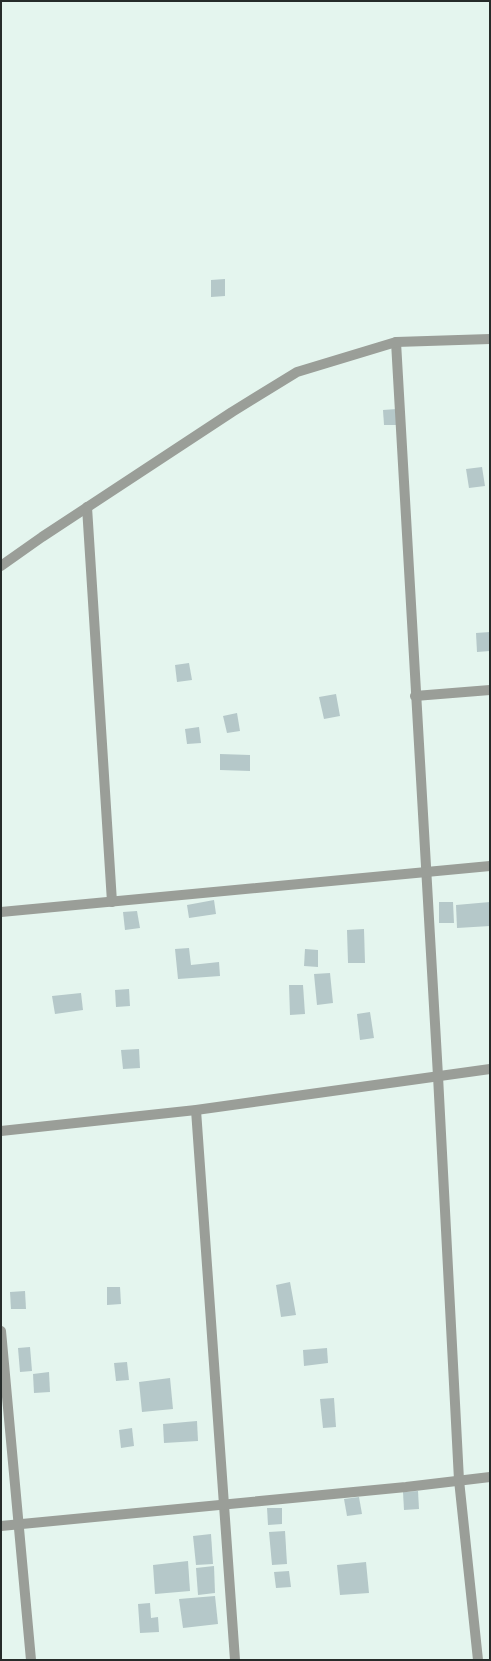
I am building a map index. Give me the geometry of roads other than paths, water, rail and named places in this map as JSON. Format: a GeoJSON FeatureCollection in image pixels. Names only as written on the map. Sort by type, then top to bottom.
{"type":"FeatureCollection","features":[{"type":"Feature","properties":{"kind":"street"},"geometry":{"type":"LineString","coordinates":[[1,566],[87,507],[232,412],[297,372],[396,342],[490,338]]}},
{"type":"Feature","properties":{"kind":"street"},"geometry":{"type":"LineString","coordinates":[[396,342],[415,696],[438,1076],[459,1480],[478,1660]]}},
{"type":"Feature","properties":{"kind":"street"},"geometry":{"type":"LineString","coordinates":[[87,507],[112,902]]}},
{"type":"Feature","properties":{"kind":"street"},"geometry":{"type":"LineString","coordinates":[[415,696],[490,690]]}},
{"type":"Feature","properties":{"kind":"street"},"geometry":{"type":"LineString","coordinates":[[1,912],[490,866]]}},
{"type":"Feature","properties":{"kind":"street"},"geometry":{"type":"LineString","coordinates":[[1,1132],[196,1110],[490,1069]]}},
{"type":"Feature","properties":{"kind":"street"},"geometry":{"type":"LineString","coordinates":[[196,1110],[235,1660]]}},
{"type":"Feature","properties":{"kind":"street"},"geometry":{"type":"LineString","coordinates":[[1,1331],[32,1660]]}},
{"type":"Feature","properties":{"kind":"street"},"geometry":{"type":"LineString","coordinates":[[1,1526],[398,1488],[490,1477]]}}]}
